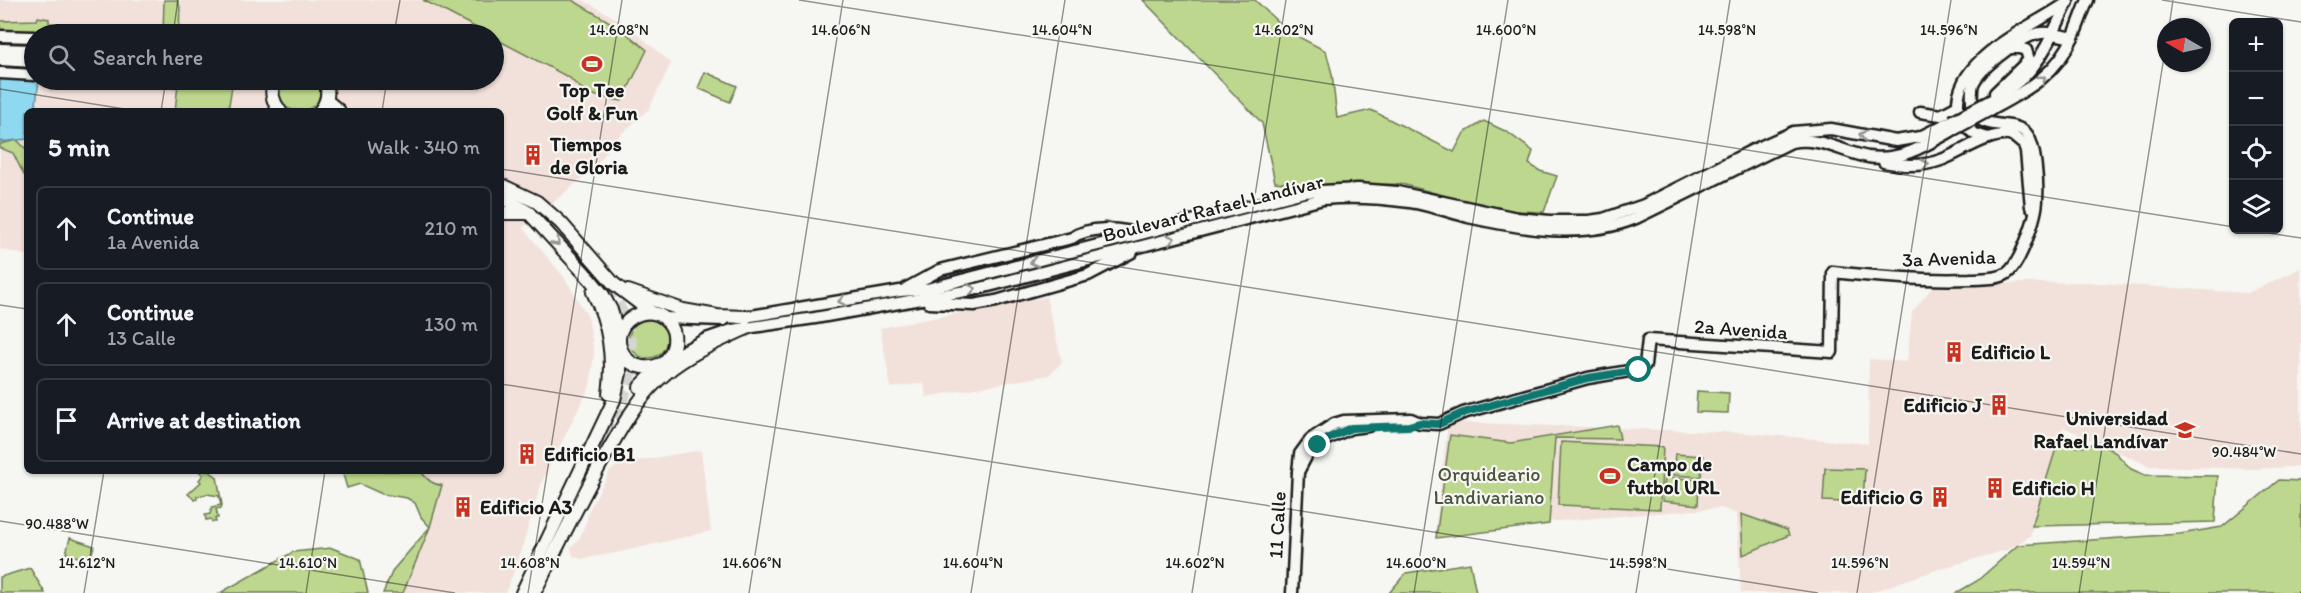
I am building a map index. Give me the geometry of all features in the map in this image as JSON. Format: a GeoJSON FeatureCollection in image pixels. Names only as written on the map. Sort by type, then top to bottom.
{"type":"FeatureCollection","features":[{"type":"Feature","properties":{"kind":"main road","name":"Boulevard Rafael Landívar"},"geometry":{"type":"LineString","coordinates":[[1989,104],[2034,86],[2049,73],[2060,61],[2075,33],[2088,0]]}},
{"type":"Feature","properties":{"kind":"main road"},"geometry":{"type":"LineString","coordinates":[[1920,112],[1941,115],[1958,107],[1958,93],[1973,66],[1999,46],[2055,15],[2068,1]]}},
{"type":"Feature","properties":{"kind":"main road","name":"Boulevard Rafael Landívar"},"geometry":{"type":"LineString","coordinates":[[664,362],[706,339],[746,323],[900,291],[927,289],[1092,253],[1143,246],[1304,203],[1351,196],[1412,202],[1508,225],[1582,231],[1636,218],[1791,142],[1828,144],[1867,157],[1896,157],[1915,150],[1957,125],[2017,84],[2038,62],[2053,33],[2055,15]]}},
{"type":"Feature","properties":{"kind":"main road"},"geometry":{"type":"LineString","coordinates":[[1972,102],[1971,91],[1974,81],[1986,66],[2010,48],[2038,33],[2053,33],[2064,37],[2075,33],[2071,20],[2055,15]]}},
{"type":"Feature","properties":{"kind":"main road"},"geometry":{"type":"LineString","coordinates":[[0,36],[24,37]]}},
{"type":"Feature","properties":{"kind":"main road"},"geometry":{"type":"LineString","coordinates":[[1989,104],[1997,90],[2029,60],[2025,49],[2010,48]]}},
{"type":"Feature","properties":{"kind":"main road"},"geometry":{"type":"LineString","coordinates":[[0,50],[24,51]]}},
{"type":"Feature","properties":{"kind":"main road"},"geometry":{"type":"LineString","coordinates":[[0,59],[24,60]]}},
{"type":"Feature","properties":{"kind":"main road"},"geometry":{"type":"LineString","coordinates":[[0,73],[24,74]]}},
{"type":"Feature","properties":{"kind":"main road"},"geometry":{"type":"LineString","coordinates":[[270,90],[278,108]]}},
{"type":"Feature","properties":{"kind":"main road"},"geometry":{"type":"LineString","coordinates":[[272,94],[273,90]]}},
{"type":"Feature","properties":{"kind":"main road"},"geometry":{"type":"LineString","coordinates":[[323,106],[327,90]]}},
{"type":"Feature","properties":{"kind":"main road"},"geometry":{"type":"LineString","coordinates":[[1978,118],[1988,124],[2018,128],[2027,134],[2034,157],[2033,208]]}},
{"type":"Feature","properties":{"kind":"main road","name":"Boulevard Rafael Landívar"},"geometry":{"type":"LineString","coordinates":[[664,318],[746,323],[852,311],[977,289],[1092,253],[1140,234],[1283,196],[1338,189],[1374,189],[1420,195],[1517,218],[1576,222],[1603,219],[1644,205],[1793,132],[1831,129],[1896,141],[1920,137],[1957,125]]}},
{"type":"Feature","properties":{"kind":"main road"},"geometry":{"type":"LineString","coordinates":[[1957,125],[1988,138]]}},
{"type":"Feature","properties":{"kind":"main road"},"geometry":{"type":"LineString","coordinates":[[1867,157],[1903,165],[1925,164],[1945,158],[1988,138],[2012,135],[2024,145],[2028,156],[2033,208]]}},
{"type":"Feature","properties":{"kind":"main road"},"geometry":{"type":"LineString","coordinates":[[504,190],[537,202],[561,223],[619,288],[651,312],[664,318],[673,331],[674,347],[634,396],[621,420],[618,431]]}},
{"type":"Feature","properties":{"kind":"main road"},"geometry":{"type":"LineString","coordinates":[[504,190],[529,213],[603,294],[611,310],[620,344],[628,361],[648,368],[664,362]]}},
{"type":"Feature","properties":{"kind":"main road"},"geometry":{"type":"LineString","coordinates":[[504,190],[548,220]]}},
{"type":"Feature","properties":{"kind":"main road"},"geometry":{"type":"LineString","coordinates":[[532,190],[537,202]]}},
{"type":"Feature","properties":{"kind":"main road","name":"3a Avenida"},"geometry":{"type":"LineString","coordinates":[[1832,352],[1833,272],[1927,280],[1997,277],[2013,268],[2023,249],[2033,208]]}},
{"type":"Feature","properties":{"kind":"main road"},"geometry":{"type":"LineString","coordinates":[[506,213],[529,213]]}},
{"type":"Feature","properties":{"kind":"main road"},"geometry":{"type":"LineString","coordinates":[[900,291],[940,270],[1072,238],[1085,232],[1102,229],[1140,234]]}},
{"type":"Feature","properties":{"kind":"main road"},"geometry":{"type":"LineString","coordinates":[[1072,238],[1084,240],[1092,253],[1094,264],[1088,275]]}},
{"type":"Feature","properties":{"kind":"main road"},"geometry":{"type":"LineString","coordinates":[[586,241],[617,278],[646,297]]}},
{"type":"Feature","properties":{"kind":"main road"},"geometry":{"type":"LineString","coordinates":[[852,311],[877,312],[938,302],[981,304],[1088,275],[1143,246]]}},
{"type":"Feature","properties":{"kind":"main road"},"geometry":{"type":"LineString","coordinates":[[582,272],[602,313],[609,348],[610,386],[604,419]]}},
{"type":"Feature","properties":{"kind":"main road"},"geometry":{"type":"LineString","coordinates":[[619,288],[683,310],[746,323]]}},
{"type":"Feature","properties":{"kind":"main road"},"geometry":{"type":"LineString","coordinates":[[522,593],[609,411],[617,388],[620,332],[628,319],[643,312],[651,312]]}},
{"type":"Feature","properties":{"kind":"main road"},"geometry":{"type":"LineString","coordinates":[[534,593],[585,489],[618,431],[641,399],[666,373],[746,323]]}},
{"type":"Feature","properties":{"kind":"main road","name":"2a Avenida"},"geometry":{"type":"LineString","coordinates":[[1419,423],[1439,424],[1463,413],[1588,378],[1641,369],[1645,365],[1648,340],[1832,352]]}},
{"type":"Feature","properties":{"kind":"main road"},"geometry":{"type":"LineString","coordinates":[[1298,472],[1300,454],[1311,439],[1334,424],[1344,421],[1380,419],[1411,419],[1419,423]]}},
{"type":"Feature","properties":{"kind":"main road","name":"11 Calle"},"geometry":{"type":"LineString","coordinates":[[1292,593],[1298,472],[1308,453],[1325,440],[1351,428],[1409,426],[1419,423]]}},
{"type":"Feature","properties":{"kind":"main road"},"geometry":{"type":"LineString","coordinates":[[585,489],[602,447]]}},
{"type":"Feature","properties":{"kind":"shaded area"},"geometry":{"type":"Polygon","coordinates":[[[0,0],[583,0],[626,24],[671,63],[649,109],[617,138],[595,167],[523,228],[564,277],[588,317],[594,353],[590,386],[542,481],[517,564],[505,593],[403,593],[430,527],[442,485],[429,481],[423,474],[504,474],[504,108],[24,108],[24,254],[0,249],[0,0]]]}},
{"type":"Feature","properties":{"kind":"shaded area","name":"Universidad Rafael Landívar"},"geometry":{"type":"Polygon","coordinates":[[[2301,268],[2301,466],[2257,469],[2149,466],[2063,427],[2030,536],[2007,550],[1939,569],[1869,593],[1741,593],[1737,514],[1721,508],[1508,525],[1435,534],[1448,422],[1748,433],[1868,444],[1869,359],[1907,362],[1912,312],[1934,285],[2085,282],[2248,293],[2301,268]]]}},
{"type":"Feature","properties":{"kind":"shaded area"},"geometry":{"type":"Polygon","coordinates":[[[1046,297],[1062,362],[1049,375],[926,397],[924,383],[891,388],[880,328],[1046,297]]]}},
{"type":"Feature","properties":{"kind":"shaded area"},"geometry":{"type":"Polygon","coordinates":[[[701,450],[711,531],[616,553],[581,559],[573,556],[571,548],[579,539],[588,512],[610,471],[630,462],[701,450]]]}},
{"type":"Feature","properties":{"kind":"green space"},"geometry":{"type":"Polygon","coordinates":[[[164,0],[177,0],[180,7],[179,24],[163,24],[164,0]]]}},
{"type":"Feature","properties":{"kind":"green space","name":"Top Tee Golf & Fun"},"geometry":{"type":"Polygon","coordinates":[[[423,0],[572,0],[617,26],[647,50],[622,101],[607,99],[587,92],[570,78],[504,43],[504,24],[469,24],[423,0]]]}},
{"type":"Feature","properties":{"kind":"green space"},"geometry":{"type":"Polygon","coordinates":[[[1143,0],[1255,0],[1287,31],[1326,51],[1332,74],[1337,118],[1371,110],[1454,152],[1464,133],[1484,121],[1507,132],[1533,151],[1529,164],[1540,171],[1557,176],[1544,212],[1515,211],[1472,203],[1402,184],[1305,186],[1275,182],[1262,123],[1143,0]]]}},
{"type":"Feature","properties":{"kind":"green space"},"geometry":{"type":"Polygon","coordinates":[[[38,17],[49,19],[49,23],[54,24],[24,24],[24,32],[0,32],[0,21],[37,20],[38,17]]]}},
{"type":"Feature","properties":{"kind":"green space"},"geometry":{"type":"Polygon","coordinates":[[[705,72],[737,86],[730,102],[698,88],[705,72]]]}},
{"type":"Feature","properties":{"kind":"green space"},"geometry":{"type":"Polygon","coordinates":[[[177,90],[231,90],[228,108],[175,108],[177,90]]]}},
{"type":"Feature","properties":{"kind":"green space"},"geometry":{"type":"Polygon","coordinates":[[[279,90],[319,90],[320,93],[317,103],[309,108],[288,108],[281,103],[279,90]]]}},
{"type":"Feature","properties":{"kind":"green space"},"geometry":{"type":"Polygon","coordinates":[[[17,140],[24,147],[24,175],[13,153],[0,148],[0,144],[17,140]]]}},
{"type":"Feature","properties":{"kind":"green space"},"geometry":{"type":"Polygon","coordinates":[[[648,320],[662,325],[667,339],[662,353],[648,358],[634,353],[629,339],[634,325],[648,320]]]}},
{"type":"Feature","properties":{"kind":"green space"},"geometry":{"type":"Polygon","coordinates":[[[1697,391],[1729,393],[1728,413],[1696,412],[1697,391]]]}},
{"type":"Feature","properties":{"kind":"green space","name":"Orquideario Landivariano"},"geometry":{"type":"Polygon","coordinates":[[[1617,425],[1620,439],[1555,438],[1549,524],[1436,538],[1450,435],[1511,443],[1617,425]]]}},
{"type":"Feature","properties":{"kind":"green space","name":"Campo de futbol URL"},"geometry":{"type":"Polygon","coordinates":[[[1561,442],[1663,447],[1660,509],[1558,505],[1561,442]]]}},
{"type":"Feature","properties":{"kind":"green space"},"geometry":{"type":"Polygon","coordinates":[[[2097,442],[2116,453],[2131,469],[2145,475],[2218,476],[2215,522],[2032,526],[2057,445],[2083,447],[2097,442]]]}},
{"type":"Feature","properties":{"kind":"green space"},"geometry":{"type":"Polygon","coordinates":[[[1675,454],[1703,456],[1701,477],[1673,475],[1675,454]]]}},
{"type":"Feature","properties":{"kind":"green space"},"geometry":{"type":"Polygon","coordinates":[[[1825,468],[1865,469],[1863,503],[1823,501],[1825,468]]]}},
{"type":"Feature","properties":{"kind":"green space"},"geometry":{"type":"Polygon","coordinates":[[[213,474],[217,477],[222,505],[221,508],[216,509],[218,518],[215,518],[216,522],[212,522],[211,519],[206,520],[205,515],[210,514],[212,507],[221,505],[219,496],[207,494],[197,496],[195,500],[188,494],[201,482],[199,480],[203,475],[213,474]]]}},
{"type":"Feature","properties":{"kind":"green space"},"geometry":{"type":"Polygon","coordinates":[[[343,474],[423,474],[435,484],[442,485],[430,527],[421,517],[415,503],[407,498],[382,494],[360,484],[347,488],[343,474]]]}},
{"type":"Feature","properties":{"kind":"green space"},"geometry":{"type":"Polygon","coordinates":[[[1665,477],[1699,480],[1698,505],[1663,501],[1665,477]]]}},
{"type":"Feature","properties":{"kind":"green space"},"geometry":{"type":"Polygon","coordinates":[[[2279,480],[2301,481],[2301,593],[1956,593],[1977,581],[2018,545],[2180,534],[2222,527],[2279,480]]]}},
{"type":"Feature","properties":{"kind":"green space"},"geometry":{"type":"Polygon","coordinates":[[[1741,514],[1787,530],[1789,535],[1743,555],[1741,514]]]}},
{"type":"Feature","properties":{"kind":"green space"},"geometry":{"type":"Polygon","coordinates":[[[430,527],[403,593],[383,593],[393,570],[430,527]]]}},
{"type":"Feature","properties":{"kind":"green space"},"geometry":{"type":"Polygon","coordinates":[[[70,538],[94,546],[90,561],[66,553],[70,538]]]}},
{"type":"Feature","properties":{"kind":"green space"},"geometry":{"type":"Polygon","coordinates":[[[332,548],[360,559],[368,593],[220,593],[293,552],[332,548]]]}},
{"type":"Feature","properties":{"kind":"green space"},"geometry":{"type":"Polygon","coordinates":[[[1470,563],[1476,593],[1389,593],[1406,573],[1470,563]]]}},
{"type":"Feature","properties":{"kind":"green space"},"geometry":{"type":"Polygon","coordinates":[[[30,568],[45,593],[0,593],[0,577],[30,568]]]}},
{"type":"Feature","properties":{"kind":"water"},"geometry":{"type":"Polygon","coordinates":[[[0,77],[24,79],[24,90],[38,90],[35,108],[24,108],[24,139],[0,142],[0,77]]]}},
{"type":"Feature","properties":{"kind":"tunnel"},"geometry":{"type":"LineString","coordinates":[[548,221],[597,274],[611,293],[622,312],[629,334],[631,357],[628,383],[602,447]]}},
{"type":"Feature","properties":{"kind":"place","name":"Top Tee Golf & Fun"},"geometry":{"type":"Point","coordinates":[592,64]}},
{"type":"Feature","properties":{"kind":"place","name":"Tiempos de Gloria"},"geometry":{"type":"Point","coordinates":[533,155]}},
{"type":"Feature","properties":{"kind":"place","name":"Edificio L"},"geometry":{"type":"Point","coordinates":[1954,352]}},
{"type":"Feature","properties":{"kind":"place","name":"Edificio J"},"geometry":{"type":"Point","coordinates":[1999,405]}},
{"type":"Feature","properties":{"kind":"place","name":"Universidad Rafael Landívar"},"geometry":{"type":"Point","coordinates":[2185,430]}},
{"type":"Feature","properties":{"kind":"place","name":"Edificio B1"},"geometry":{"type":"Point","coordinates":[527,454]}},
{"type":"Feature","properties":{"kind":"place","name":"Campo de futbol URL"},"geometry":{"type":"Point","coordinates":[1610,476]}},
{"type":"Feature","properties":{"kind":"place","name":"Edificio H"},"geometry":{"type":"Point","coordinates":[1995,488]}},
{"type":"Feature","properties":{"kind":"place","name":"Edificio G"},"geometry":{"type":"Point","coordinates":[1940,497]}},
{"type":"Feature","properties":{"kind":"place","name":"Edificio A3"},"geometry":{"type":"Point","coordinates":[463,507]}},
{"type":"Feature","properties":{"kind":"route"},"geometry":{"type":"LineString","coordinates":[[1318,445],[1351,428],[1409,426],[1419,423],[1439,424],[1463,413],[1588,378],[1639,370]]}}]}
